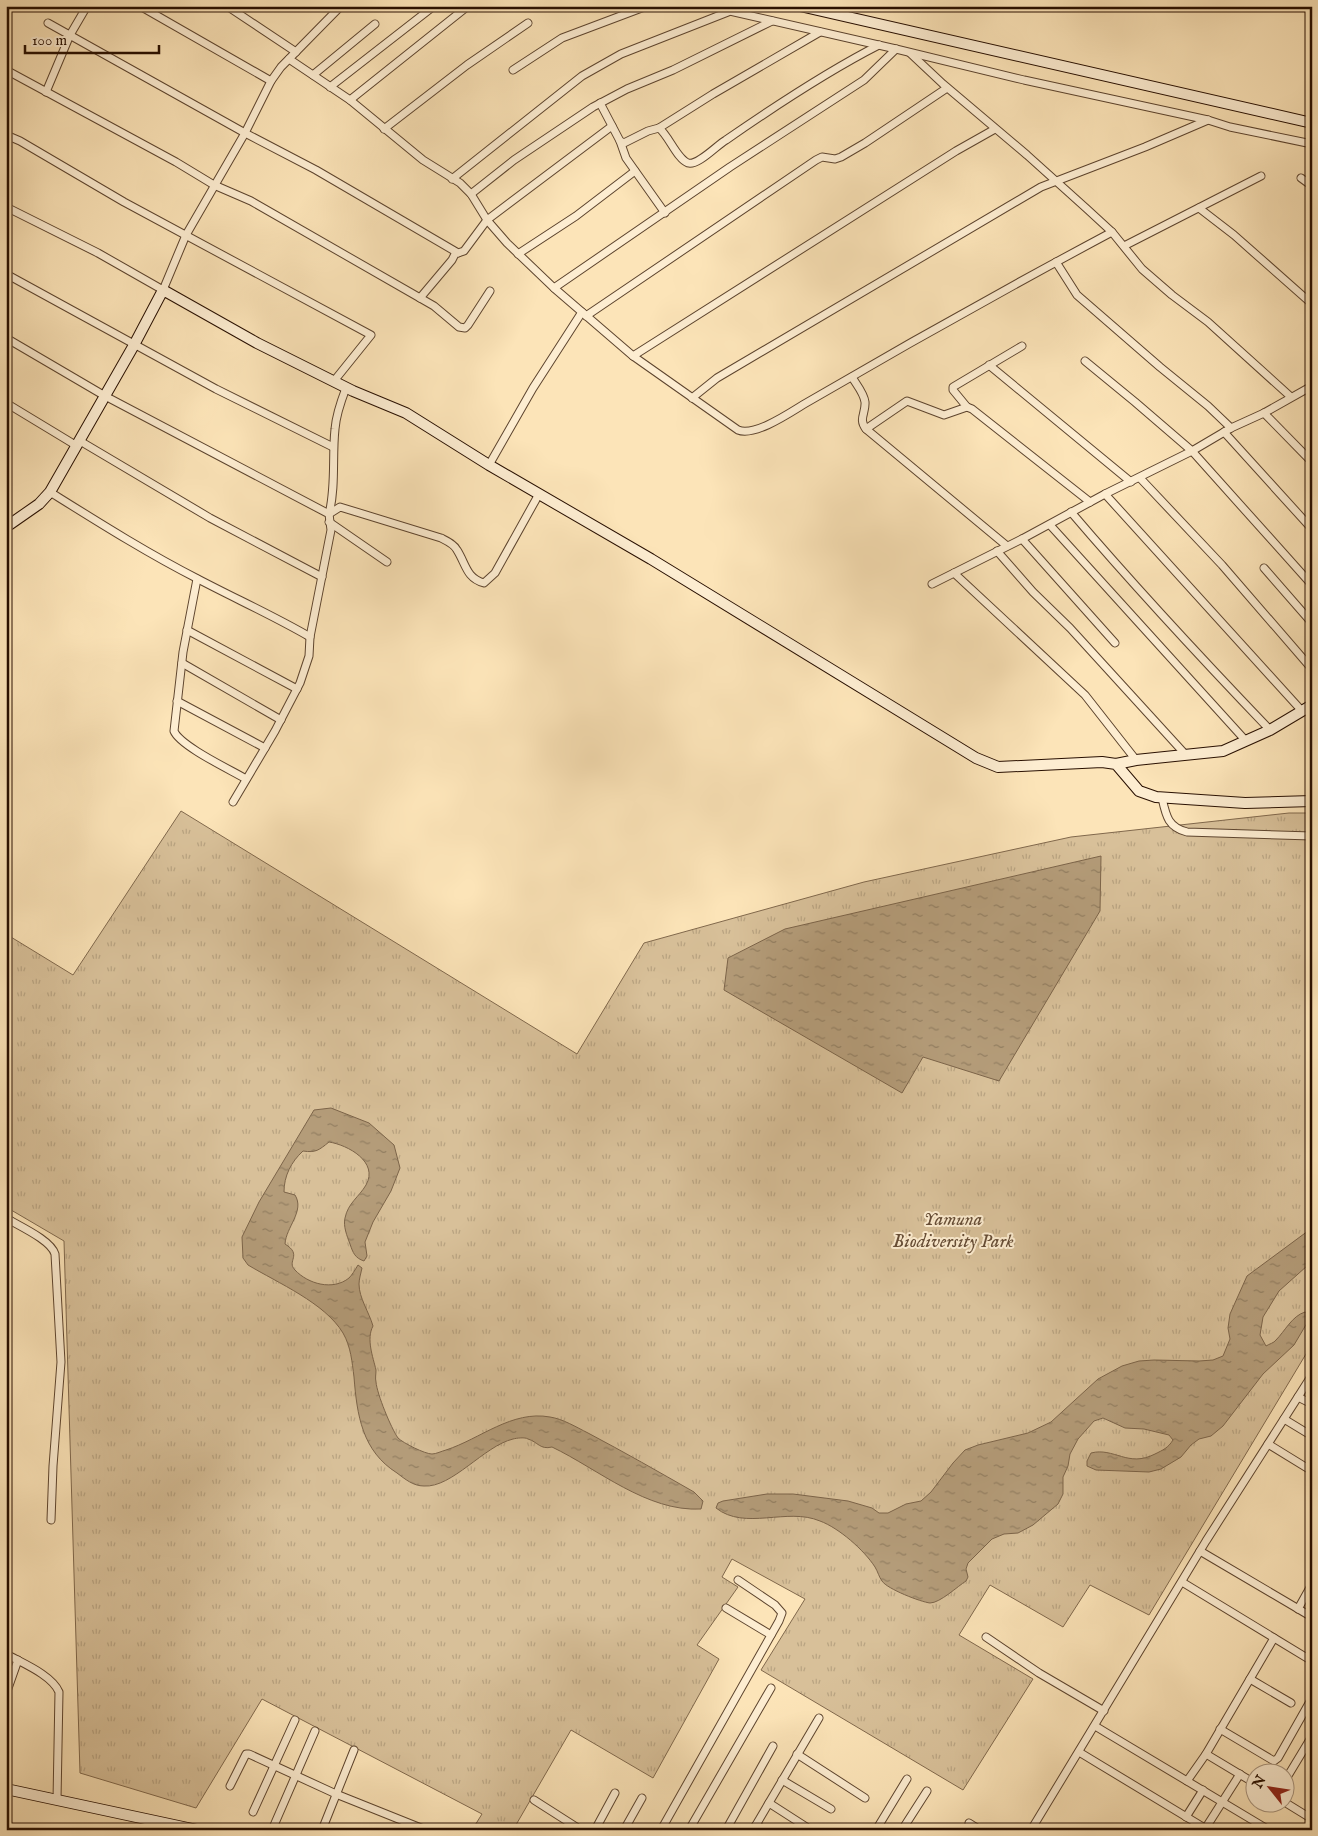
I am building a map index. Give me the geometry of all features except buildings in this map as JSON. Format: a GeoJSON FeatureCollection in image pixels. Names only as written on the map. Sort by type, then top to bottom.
{"type":"FeatureCollection","features":[{"type":"Feature","properties":{"kind":"street"},"geometry":{"type":"LineString","coordinates":[[46,92],[70,35],[87,6]]}},
{"type":"Feature","properties":{"kind":"street"},"geometry":{"type":"LineString","coordinates":[[140,6],[272,81]]}},
{"type":"Feature","properties":{"kind":"street"},"geometry":{"type":"LineString","coordinates":[[227,6],[296,52]]}},
{"type":"Feature","properties":{"kind":"street"},"geometry":{"type":"LineString","coordinates":[[6,527],[38,504],[50,492],[134,345],[163,290],[186,235],[245,133],[272,81],[289,59],[341,6]]}},
{"type":"Feature","properties":{"kind":"street"},"geometry":{"type":"LineString","coordinates":[[330,87],[434,6]]}},
{"type":"Feature","properties":{"kind":"street"},"geometry":{"type":"LineString","coordinates":[[350,100],[468,6]]}},
{"type":"Feature","properties":{"kind":"street"},"geometry":{"type":"LineString","coordinates":[[514,70],[562,38],[647,6]]}},
{"type":"Feature","properties":{"kind":"street"},"geometry":{"type":"LineString","coordinates":[[708,6],[1033,82],[1312,144]]}},
{"type":"Feature","properties":{"kind":"street"},"geometry":{"type":"LineString","coordinates":[[800,6],[1312,123]]}},
{"type":"Feature","properties":{"kind":"street"},"geometry":{"type":"LineString","coordinates":[[452,179],[582,76],[621,54],[728,12]]}},
{"type":"Feature","properties":{"kind":"street"},"geometry":{"type":"LineString","coordinates":[[471,194],[514,160],[600,103],[626,89],[673,70],[772,21]]}},
{"type":"Feature","properties":{"kind":"street"},"geometry":{"type":"LineString","coordinates":[[48,23],[210,111],[245,133],[332,179],[458,253]]}},
{"type":"Feature","properties":{"kind":"street"},"geometry":{"type":"LineString","coordinates":[[384,129],[467,65],[528,23]]}},
{"type":"Feature","properties":{"kind":"street"},"geometry":{"type":"LineString","coordinates":[[314,75],[374,24]]}},
{"type":"Feature","properties":{"kind":"street"},"geometry":{"type":"LineString","coordinates":[[620,141],[624,143],[648,131],[659,128],[713,94],[820,32]]}},
{"type":"Feature","properties":{"kind":"street"},"geometry":{"type":"LineString","coordinates":[[659,128],[686,162],[699,161],[724,141],[846,62],[879,45]]}},
{"type":"Feature","properties":{"kind":"street"},"geometry":{"type":"LineString","coordinates":[[554,288],[864,80],[896,49]]}},
{"type":"Feature","properties":{"kind":"street"},"geometry":{"type":"LineString","coordinates":[[907,51],[1112,232],[1142,269],[1208,322],[1291,397]]}},
{"type":"Feature","properties":{"kind":"street"},"geometry":{"type":"LineString","coordinates":[[289,59],[350,100],[422,160],[471,194],[487,220],[518,254],[554,288],[633,356],[744,433],[752,432],[794,410],[1000,292],[1112,232]]}},
{"type":"Feature","properties":{"kind":"street"},"geometry":{"type":"LineString","coordinates":[[6,70],[214,184],[251,201],[434,306],[459,327],[464,328],[468,325],[490,291]]}},
{"type":"Feature","properties":{"kind":"street"},"geometry":{"type":"LineString","coordinates":[[489,465],[533,388],[584,314],[816,160],[822,157],[835,159],[841,157],[947,88]]}},
{"type":"Feature","properties":{"kind":"street"},"geometry":{"type":"LineString","coordinates":[[600,103],[620,141],[626,158],[664,213]]}},
{"type":"Feature","properties":{"kind":"street"},"geometry":{"type":"LineString","coordinates":[[692,398],[717,378],[1041,187],[1145,147],[1208,120]]}},
{"type":"Feature","properties":{"kind":"street"},"geometry":{"type":"LineString","coordinates":[[420,298],[458,253],[464,251],[487,220],[612,126]]}},
{"type":"Feature","properties":{"kind":"street"},"geometry":{"type":"LineString","coordinates":[[633,356],[956,151],[995,129]]}},
{"type":"Feature","properties":{"kind":"street"},"geometry":{"type":"LineString","coordinates":[[6,135],[371,335],[334,381]]}},
{"type":"Feature","properties":{"kind":"street"},"geometry":{"type":"LineString","coordinates":[[518,254],[576,216],[635,171]]}},
{"type":"Feature","properties":{"kind":"street"},"geometry":{"type":"LineString","coordinates":[[1124,246],[1261,176]]}},
{"type":"Feature","properties":{"kind":"street"},"geometry":{"type":"LineString","coordinates":[[1302,178],[1312,186]]}},
{"type":"Feature","properties":{"kind":"street"},"geometry":{"type":"LineString","coordinates":[[6,207],[98,253],[257,343],[346,388],[406,413],[489,465],[651,559],[976,758],[998,767],[1102,762],[1116,764],[1222,750],[1270,730],[1312,705]]}},
{"type":"Feature","properties":{"kind":"street"},"geometry":{"type":"LineString","coordinates":[[1199,208],[1234,234],[1312,304]]}},
{"type":"Feature","properties":{"kind":"street"},"geometry":{"type":"LineString","coordinates":[[1056,262],[1077,295],[1208,406],[1312,529]]}},
{"type":"Feature","properties":{"kind":"street"},"geometry":{"type":"LineString","coordinates":[[6,274],[216,390],[333,447]]}},
{"type":"Feature","properties":{"kind":"street"},"geometry":{"type":"LineString","coordinates":[[6,338],[105,396],[329,518],[387,562]]}},
{"type":"Feature","properties":{"kind":"street"},"geometry":{"type":"LineString","coordinates":[[1022,346],[953,387],[953,390],[967,407],[978,413],[1090,502]]}},
{"type":"Feature","properties":{"kind":"street"},"geometry":{"type":"LineString","coordinates":[[1085,361],[1192,452],[1312,585]]}},
{"type":"Feature","properties":{"kind":"street"},"geometry":{"type":"LineString","coordinates":[[989,365],[1131,482]]}},
{"type":"Feature","properties":{"kind":"street"},"geometry":{"type":"LineString","coordinates":[[852,377],[865,402],[862,424],[866,429],[1007,546]]}},
{"type":"Feature","properties":{"kind":"street"},"geometry":{"type":"LineString","coordinates":[[932,584],[1022,539],[1105,494],[1192,452],[1228,430],[1264,413],[1312,386]]}},
{"type":"Feature","properties":{"kind":"street"},"geometry":{"type":"LineString","coordinates":[[233,802],[281,720],[297,689],[309,656],[310,637],[331,530],[329,518],[333,499],[335,427],[346,388]]}},
{"type":"Feature","properties":{"kind":"street"},"geometry":{"type":"LineString","coordinates":[[866,429],[907,401],[944,415],[967,407]]}},
{"type":"Feature","properties":{"kind":"street"},"geometry":{"type":"LineString","coordinates":[[6,403],[210,518],[322,577]]}},
{"type":"Feature","properties":{"kind":"street"},"geometry":{"type":"LineString","coordinates":[[1264,413],[1312,462]]}},
{"type":"Feature","properties":{"kind":"street"},"geometry":{"type":"LineString","coordinates":[[1140,478],[1222,565],[1312,669]]}},
{"type":"Feature","properties":{"kind":"street"},"geometry":{"type":"LineString","coordinates":[[50,492],[197,579],[310,637]]}},
{"type":"Feature","properties":{"kind":"street"},"geometry":{"type":"LineString","coordinates":[[329,518],[340,507],[441,538],[457,549],[467,572],[473,578],[484,583],[495,573],[539,494]]}},
{"type":"Feature","properties":{"kind":"street"},"geometry":{"type":"LineString","coordinates":[[1105,494],[1302,711]]}},
{"type":"Feature","properties":{"kind":"street"},"geometry":{"type":"LineString","coordinates":[[1071,512],[1208,665],[1270,730]]}},
{"type":"Feature","properties":{"kind":"street"},"geometry":{"type":"LineString","coordinates":[[1050,524],[1246,741]]}},
{"type":"Feature","properties":{"kind":"street"},"geometry":{"type":"LineString","coordinates":[[1022,539],[1114,643]]}},
{"type":"Feature","properties":{"kind":"street"},"geometry":{"type":"LineString","coordinates":[[997,551],[1185,754]]}},
{"type":"Feature","properties":{"kind":"street"},"geometry":{"type":"LineString","coordinates":[[1264,568],[1312,623]]}},
{"type":"Feature","properties":{"kind":"street"},"geometry":{"type":"LineString","coordinates":[[954,573],[1085,694],[1136,760]]}},
{"type":"Feature","properties":{"kind":"street"},"geometry":{"type":"LineString","coordinates":[[197,579],[182,663],[174,731],[176,737],[187,745],[246,779]]}},
{"type":"Feature","properties":{"kind":"street"},"geometry":{"type":"LineString","coordinates":[[187,630],[297,689]]}},
{"type":"Feature","properties":{"kind":"street"},"geometry":{"type":"LineString","coordinates":[[182,663],[281,720]]}},
{"type":"Feature","properties":{"kind":"street"},"geometry":{"type":"LineString","coordinates":[[177,701],[265,748]]}},
{"type":"Feature","properties":{"kind":"street"},"geometry":{"type":"LineString","coordinates":[[1116,764],[1140,791],[1156,797],[1245,803],[1312,801]]}},
{"type":"Feature","properties":{"kind":"street"},"geometry":{"type":"LineString","coordinates":[[1162,798],[1169,821],[1177,830],[1187,832],[1312,836]]}},
{"type":"Feature","properties":{"kind":"street"},"geometry":{"type":"LineString","coordinates":[[6,1218],[45,1241],[54,1250],[55,1254],[61,1362],[51,1520]]}},
{"type":"Feature","properties":{"kind":"street"},"geometry":{"type":"LineString","coordinates":[[1031,1830],[1200,1551],[1312,1375]]}},
{"type":"Feature","properties":{"kind":"street"},"geometry":{"type":"LineString","coordinates":[[1298,1397],[1312,1404]]}},
{"type":"Feature","properties":{"kind":"street"},"geometry":{"type":"LineString","coordinates":[[1284,1419],[1312,1436]]}},
{"type":"Feature","properties":{"kind":"street"},"geometry":{"type":"LineString","coordinates":[[1268,1444],[1312,1470]]}},
{"type":"Feature","properties":{"kind":"street"},"geometry":{"type":"LineString","coordinates":[[1200,1551],[1312,1617]]}},
{"type":"Feature","properties":{"kind":"street"},"geometry":{"type":"LineString","coordinates":[[661,1830],[782,1614],[780,1610],[738,1580]]}},
{"type":"Feature","properties":{"kind":"street"},"geometry":{"type":"LineString","coordinates":[[1182,1582],[1312,1661]]}},
{"type":"Feature","properties":{"kind":"street"},"geometry":{"type":"LineString","coordinates":[[1298,1609],[1312,1584]]}},
{"type":"Feature","properties":{"kind":"street"},"geometry":{"type":"LineString","coordinates":[[726,1608],[771,1635]]}},
{"type":"Feature","properties":{"kind":"street"},"geometry":{"type":"LineString","coordinates":[[986,1637],[1039,1673],[1104,1711]]}},
{"type":"Feature","properties":{"kind":"street"},"geometry":{"type":"LineString","coordinates":[[1188,1781],[1206,1754],[1274,1638]]}},
{"type":"Feature","properties":{"kind":"street"},"geometry":{"type":"LineString","coordinates":[[6,1654],[49,1679],[59,1692],[57,1800]]}},
{"type":"Feature","properties":{"kind":"street"},"geometry":{"type":"LineString","coordinates":[[6,1694],[18,1660]]}},
{"type":"Feature","properties":{"kind":"street"},"geometry":{"type":"LineString","coordinates":[[1250,1679],[1291,1703]]}},
{"type":"Feature","properties":{"kind":"street"},"geometry":{"type":"LineString","coordinates":[[689,1830],[771,1688]]}},
{"type":"Feature","properties":{"kind":"street"},"geometry":{"type":"LineString","coordinates":[[1220,1729],[1274,1761],[1278,1758],[1312,1698]]}},
{"type":"Feature","properties":{"kind":"street"},"geometry":{"type":"LineString","coordinates":[[765,1830],[755,1827],[819,1718]]}},
{"type":"Feature","properties":{"kind":"street"},"geometry":{"type":"LineString","coordinates":[[253,1812],[295,1720]]}},
{"type":"Feature","properties":{"kind":"street"},"geometry":{"type":"LineString","coordinates":[[1095,1726],[1269,1830]]}},
{"type":"Feature","properties":{"kind":"street"},"geometry":{"type":"LineString","coordinates":[[272,1830],[315,1731]]}},
{"type":"Feature","properties":{"kind":"street"},"geometry":{"type":"LineString","coordinates":[[1296,1765],[1309,1747],[1312,1736]]}},
{"type":"Feature","properties":{"kind":"street"},"geometry":{"type":"LineString","coordinates":[[726,1830],[774,1746]]}},
{"type":"Feature","properties":{"kind":"street"},"geometry":{"type":"LineString","coordinates":[[322,1830],[354,1750]]}},
{"type":"Feature","properties":{"kind":"street"},"geometry":{"type":"LineString","coordinates":[[1080,1752],[1207,1829],[1240,1774]]}},
{"type":"Feature","properties":{"kind":"street"},"geometry":{"type":"LineString","coordinates":[[230,1786],[248,1754],[336,1794],[426,1830]]}},
{"type":"Feature","properties":{"kind":"street"},"geometry":{"type":"LineString","coordinates":[[797,1754],[865,1798]]}},
{"type":"Feature","properties":{"kind":"street"},"geometry":{"type":"LineString","coordinates":[[1206,1754],[1246,1778]]}},
{"type":"Feature","properties":{"kind":"street"},"geometry":{"type":"LineString","coordinates":[[876,1830],[907,1779]]}},
{"type":"Feature","properties":{"kind":"street"},"geometry":{"type":"LineString","coordinates":[[782,1780],[831,1809]]}},
{"type":"Feature","properties":{"kind":"street"},"geometry":{"type":"LineString","coordinates":[[6,1789],[167,1827],[197,1830]]}},
{"type":"Feature","properties":{"kind":"street"},"geometry":{"type":"LineString","coordinates":[[902,1830],[927,1790]]}},
{"type":"Feature","properties":{"kind":"street"},"geometry":{"type":"LineString","coordinates":[[1186,1817],[1202,1790]]}},
{"type":"Feature","properties":{"kind":"street"},"geometry":{"type":"LineString","coordinates":[[595,1830],[615,1793]]}},
{"type":"Feature","properties":{"kind":"street"},"geometry":{"type":"LineString","coordinates":[[624,1830],[642,1798]]}},
{"type":"Feature","properties":{"kind":"street"},"geometry":{"type":"LineString","coordinates":[[534,1800],[570,1827],[581,1830]]}},
{"type":"Feature","properties":{"kind":"street"},"geometry":{"type":"LineString","coordinates":[[769,1803],[811,1830]]}},
{"type":"Feature","properties":{"kind":"street"},"geometry":{"type":"LineString","coordinates":[[1296,1809],[1312,1819]]}},
{"type":"Feature","properties":{"kind":"street"},"geometry":{"type":"LineString","coordinates":[[969,1823],[980,1830]]}},
{"type":"Feature","properties":{"kind":"green space","name":"Yamuna Biodiversity Park"},"geometry":{"type":"Polygon","coordinates":[[[181,811],[577,1054],[644,943],[864,882],[1071,837],[1289,813],[1312,813],[1312,1344],[1149,1615],[1090,1585],[1063,1627],[990,1585],[959,1635],[1033,1679],[963,1790],[761,1670],[805,1599],[732,1559],[722,1577],[738,1587],[697,1645],[719,1659],[653,1778],[571,1730],[513,1830],[472,1830],[482,1814],[262,1699],[196,1808],[80,1773],[64,1241],[6,1207],[6,934],[73,975],[181,811]]]}},
{"type":"Feature","properties":{"kind":"water"},"geometry":{"type":"Polygon","coordinates":[[[1101,856],[1100,911],[999,1081],[923,1057],[902,1093],[724,990],[728,958],[785,929],[1101,856]]]}},
{"type":"Feature","properties":{"kind":"water"},"geometry":{"type":"Polygon","coordinates":[[[331,1108],[369,1123],[394,1145],[400,1168],[391,1191],[373,1222],[365,1242],[367,1256],[364,1261],[353,1253],[345,1228],[345,1221],[346,1213],[366,1185],[369,1177],[365,1162],[345,1147],[329,1142],[317,1150],[311,1152],[303,1151],[295,1160],[285,1180],[284,1192],[295,1195],[298,1207],[285,1244],[293,1251],[292,1264],[295,1270],[300,1275],[314,1282],[328,1285],[343,1282],[349,1278],[358,1265],[362,1268],[359,1289],[373,1326],[370,1342],[376,1370],[377,1387],[385,1411],[398,1438],[419,1450],[434,1454],[459,1445],[509,1421],[536,1416],[555,1418],[588,1433],[694,1492],[703,1501],[701,1509],[661,1504],[642,1497],[552,1447],[542,1447],[525,1438],[513,1439],[502,1443],[457,1474],[435,1485],[416,1485],[385,1464],[369,1443],[364,1431],[357,1405],[351,1355],[343,1333],[325,1312],[313,1303],[248,1265],[243,1258],[242,1237],[259,1202],[314,1110],[331,1108]]]}},
{"type":"Feature","properties":{"kind":"water"},"geometry":{"type":"Polygon","coordinates":[[[1312,1228],[1312,1266],[1307,1266],[1279,1291],[1263,1317],[1260,1335],[1266,1346],[1275,1341],[1292,1320],[1300,1314],[1305,1312],[1309,1314],[1310,1318],[1294,1345],[1263,1374],[1223,1426],[1211,1436],[1199,1439],[1181,1457],[1161,1469],[1149,1472],[1096,1470],[1087,1466],[1091,1453],[1107,1453],[1137,1459],[1145,1458],[1165,1448],[1173,1440],[1169,1435],[1144,1429],[1125,1428],[1103,1418],[1094,1421],[1078,1439],[1070,1454],[1068,1466],[1063,1477],[1063,1494],[1058,1504],[1033,1525],[1018,1533],[1004,1534],[992,1539],[968,1563],[966,1569],[968,1577],[966,1581],[939,1600],[930,1603],[919,1600],[885,1584],[870,1560],[858,1547],[843,1534],[820,1521],[794,1516],[740,1518],[727,1515],[716,1508],[718,1503],[723,1501],[767,1494],[793,1494],[848,1501],[872,1508],[879,1513],[888,1513],[906,1504],[921,1501],[931,1492],[965,1450],[1028,1433],[1051,1422],[1098,1379],[1122,1366],[1139,1361],[1199,1361],[1213,1360],[1223,1356],[1230,1339],[1228,1328],[1230,1314],[1247,1276],[1312,1228]]]}}]}
